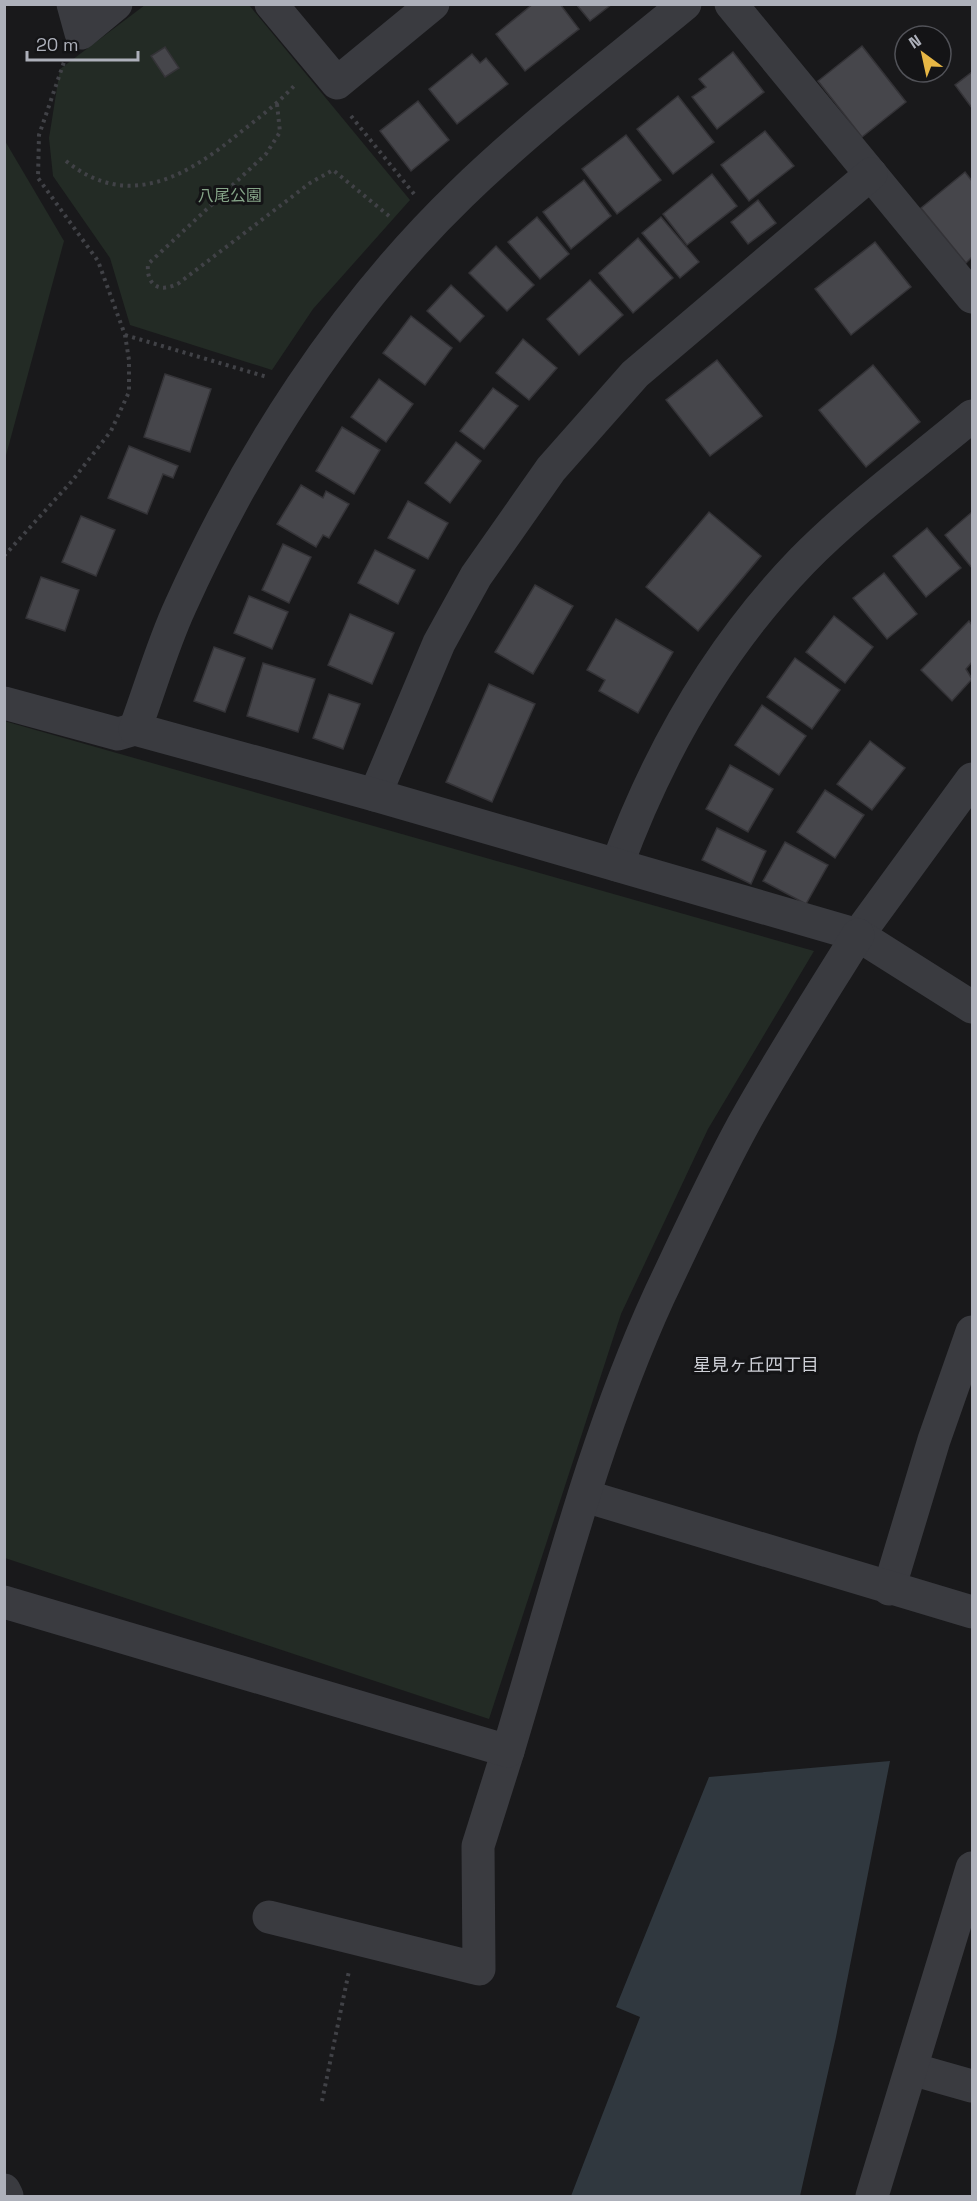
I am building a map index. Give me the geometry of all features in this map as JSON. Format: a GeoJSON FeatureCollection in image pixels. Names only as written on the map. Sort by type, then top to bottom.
{"type":"FeatureCollection","features":[{"type":"Feature","properties":{"kind":"street"},"geometry":{"type":"LineString","coordinates":[[77,19],[116,4]]}},
{"type":"Feature","properties":{"kind":"street"},"geometry":{"type":"LineString","coordinates":[[272,4],[327,72],[433,4]]}},
{"type":"Feature","properties":{"kind":"street"},"geometry":{"type":"LineString","coordinates":[[135,729],[179,610],[210,541],[245,475],[340,333],[438,218],[508,150],[685,4]]}},
{"type":"Feature","properties":{"kind":"street"},"geometry":{"type":"LineString","coordinates":[[730,4],[972,297]]}},
{"type":"Feature","properties":{"kind":"street"},"geometry":{"type":"LineString","coordinates":[[375,795],[439,643],[476,576],[551,469],[635,374],[871,174]]}},
{"type":"Feature","properties":{"kind":"street"},"geometry":{"type":"LineString","coordinates":[[617,866],[639,804],[677,727],[717,665],[751,620],[803,560],[972,416]]}},
{"type":"Feature","properties":{"kind":"street"},"geometry":{"type":"LineString","coordinates":[[4,703],[118,734],[135,729],[375,795],[858,935],[972,1007]]}},
{"type":"Feature","properties":{"kind":"street"},"geometry":{"type":"LineString","coordinates":[[269,1917],[479,1969],[478,1846],[585,1496],[617,1404],[659,1297],[742,1126],[780,1059],[858,935],[972,779]]}},
{"type":"Feature","properties":{"kind":"street"},"geometry":{"type":"LineString","coordinates":[[890,1589],[934,1440],[972,1332]]}},
{"type":"Feature","properties":{"kind":"street"},"geometry":{"type":"LineString","coordinates":[[585,1496],[972,1612]]}},
{"type":"Feature","properties":{"kind":"street"},"geometry":{"type":"LineString","coordinates":[[4,1602],[508,1751]]}},
{"type":"Feature","properties":{"kind":"street"},"geometry":{"type":"LineString","coordinates":[[872,2196],[972,1868]]}},
{"type":"Feature","properties":{"kind":"street"},"geometry":{"type":"LineString","coordinates":[[912,2069],[972,2086]]}},
{"type":"Feature","properties":{"kind":"street"},"geometry":{"type":"LineString","coordinates":[[4,2190],[7,2196]]}},
{"type":"Feature","properties":{"kind":"path"},"geometry":{"type":"LineString","coordinates":[[4,556],[72,481],[111,432],[129,392],[129,360],[125,335],[98,261],[38,178],[39,135],[77,19]]}},
{"type":"Feature","properties":{"kind":"path"},"geometry":{"type":"LineString","coordinates":[[66,161],[79,172],[113,185],[151,184],[174,178],[219,150],[277,104],[327,72],[341,103],[422,203],[438,218]]}},
{"type":"Feature","properties":{"kind":"path"},"geometry":{"type":"LineString","coordinates":[[277,104],[280,132],[266,154],[148,264],[147,274],[152,284],[160,289],[168,289],[179,283],[310,183],[333,170],[393,219]]}},
{"type":"Feature","properties":{"kind":"path"},"geometry":{"type":"LineString","coordinates":[[125,335],[278,380],[300,391]]}},
{"type":"Feature","properties":{"kind":"path"},"geometry":{"type":"LineString","coordinates":[[322,2101],[356,1938]]}},
{"type":"Feature","properties":{"kind":"green space","name":"八尾公園"},"geometry":{"type":"Polygon","coordinates":[[[145,5],[249,5],[410,200],[313,309],[272,370],[130,325],[110,258],[53,176],[49,138],[60,69],[145,5]]]}},
{"type":"Feature","properties":{"kind":"green space"},"geometry":{"type":"Polygon","coordinates":[[[5,141],[64,241],[5,459],[5,141]]]}},
{"type":"Feature","properties":{"kind":"green space"},"geometry":{"type":"Polygon","coordinates":[[[4,721],[814,951],[708,1129],[621,1314],[489,1719],[5,1558],[4,721]]]}},
{"type":"Feature","properties":{"kind":"shaded area"},"geometry":{"type":"Polygon","coordinates":[[[890,1761],[836,2037],[800,2196],[571,2196],[640,2017],[616,2007],[709,1777],[890,1761]]]}},
{"type":"Feature","properties":{"kind":"building"},"geometry":{"type":"Polygon","coordinates":[[[533,4],[560,4],[579,29],[525,71],[496,34],[533,4]]]}},
{"type":"Feature","properties":{"kind":"building"},"geometry":{"type":"Polygon","coordinates":[[[576,4],[612,4],[590,21],[576,4]]]}},
{"type":"Feature","properties":{"kind":"building"},"geometry":{"type":"Polygon","coordinates":[[[862,46],[906,102],[862,137],[818,81],[862,46]]]}},
{"type":"Feature","properties":{"kind":"building"},"geometry":{"type":"Polygon","coordinates":[[[165,47],[179,68],[165,77],[151,56],[165,47]]]}},
{"type":"Feature","properties":{"kind":"building"},"geometry":{"type":"Polygon","coordinates":[[[733,52],[764,92],[717,129],[692,97],[706,87],[699,79],[733,52]]]}},
{"type":"Feature","properties":{"kind":"building"},"geometry":{"type":"Polygon","coordinates":[[[472,54],[480,63],[486,58],[508,84],[457,124],[429,89],[472,54]]]}},
{"type":"Feature","properties":{"kind":"building"},"geometry":{"type":"Polygon","coordinates":[[[972,72],[972,108],[955,85],[972,72]]]}},
{"type":"Feature","properties":{"kind":"building"},"geometry":{"type":"Polygon","coordinates":[[[678,96],[714,142],[673,174],[637,129],[678,96]]]}},
{"type":"Feature","properties":{"kind":"building"},"geometry":{"type":"Polygon","coordinates":[[[418,101],[449,140],[411,171],[380,131],[418,101]]]}},
{"type":"Feature","properties":{"kind":"building"},"geometry":{"type":"Polygon","coordinates":[[[765,131],[794,166],[749,201],[721,165],[765,131]]]}},
{"type":"Feature","properties":{"kind":"building"},"geometry":{"type":"Polygon","coordinates":[[[626,135],[661,180],[617,214],[582,169],[626,135]]]}},
{"type":"Feature","properties":{"kind":"building"},"geometry":{"type":"Polygon","coordinates":[[[965,172],[972,181],[972,257],[966,263],[921,208],[965,172]]]}},
{"type":"Feature","properties":{"kind":"building"},"geometry":{"type":"Polygon","coordinates":[[[712,174],[737,206],[687,245],[663,214],[712,174]]]}},
{"type":"Feature","properties":{"kind":"building"},"geometry":{"type":"Polygon","coordinates":[[[584,180],[611,216],[571,249],[543,212],[584,180]]]}},
{"type":"Feature","properties":{"kind":"building"},"geometry":{"type":"Polygon","coordinates":[[[758,200],[776,223],[748,244],[731,222],[758,200]]]}},
{"type":"Feature","properties":{"kind":"building"},"geometry":{"type":"Polygon","coordinates":[[[537,217],[569,254],[540,279],[508,242],[537,217]]]}},
{"type":"Feature","properties":{"kind":"building"},"geometry":{"type":"Polygon","coordinates":[[[661,217],[699,262],[680,278],[642,233],[661,217]]]}},
{"type":"Feature","properties":{"kind":"building"},"geometry":{"type":"Polygon","coordinates":[[[638,238],[673,278],[633,313],[599,273],[638,238]]]}},
{"type":"Feature","properties":{"kind":"building"},"geometry":{"type":"Polygon","coordinates":[[[875,242],[911,287],[851,335],[815,289],[875,242]]]}},
{"type":"Feature","properties":{"kind":"building"},"geometry":{"type":"Polygon","coordinates":[[[496,246],[534,285],[507,311],[469,273],[496,246]]]}},
{"type":"Feature","properties":{"kind":"building"},"geometry":{"type":"Polygon","coordinates":[[[590,280],[623,315],[579,355],[547,319],[590,280]]]}},
{"type":"Feature","properties":{"kind":"building"},"geometry":{"type":"Polygon","coordinates":[[[451,285],[484,316],[460,342],[427,311],[451,285]]]}},
{"type":"Feature","properties":{"kind":"building"},"geometry":{"type":"Polygon","coordinates":[[[411,316],[452,348],[425,385],[383,353],[411,316]]]}},
{"type":"Feature","properties":{"kind":"building"},"geometry":{"type":"Polygon","coordinates":[[[523,339],[557,368],[529,400],[496,373],[523,339]]]}},
{"type":"Feature","properties":{"kind":"building"},"geometry":{"type":"Polygon","coordinates":[[[717,360],[762,416],[710,456],[666,400],[717,360]]]}},
{"type":"Feature","properties":{"kind":"building"},"geometry":{"type":"Polygon","coordinates":[[[873,365],[920,422],[866,467],[819,410],[873,365]]]}},
{"type":"Feature","properties":{"kind":"building"},"geometry":{"type":"Polygon","coordinates":[[[165,374],[211,389],[190,452],[144,437],[165,374]]]}},
{"type":"Feature","properties":{"kind":"building"},"geometry":{"type":"Polygon","coordinates":[[[379,379],[413,404],[386,442],[351,417],[379,379]]]}},
{"type":"Feature","properties":{"kind":"building"},"geometry":{"type":"Polygon","coordinates":[[[493,388],[518,406],[484,449],[460,431],[493,388]]]}},
{"type":"Feature","properties":{"kind":"building"},"geometry":{"type":"Polygon","coordinates":[[[342,427],[380,450],[354,494],[316,471],[342,427]]]}},
{"type":"Feature","properties":{"kind":"building"},"geometry":{"type":"Polygon","coordinates":[[[456,442],[481,461],[450,503],[425,483],[456,442]]]}},
{"type":"Feature","properties":{"kind":"building"},"geometry":{"type":"Polygon","coordinates":[[[129,446],[178,466],[173,478],[163,474],[147,514],[108,498],[129,446]]]}},
{"type":"Feature","properties":{"kind":"building"},"geometry":{"type":"Polygon","coordinates":[[[301,485],[323,498],[326,491],[349,504],[329,538],[323,535],[316,547],[277,524],[301,485]]]}},
{"type":"Feature","properties":{"kind":"building"},"geometry":{"type":"Polygon","coordinates":[[[408,501],[448,523],[428,559],[388,538],[408,501]]]}},
{"type":"Feature","properties":{"kind":"building"},"geometry":{"type":"Polygon","coordinates":[[[709,512],[761,556],[698,631],[646,587],[709,512]]]}},
{"type":"Feature","properties":{"kind":"building"},"geometry":{"type":"Polygon","coordinates":[[[972,512],[972,568],[945,535],[972,512]]]}},
{"type":"Feature","properties":{"kind":"building"},"geometry":{"type":"Polygon","coordinates":[[[81,516],[115,530],[96,576],[62,562],[81,516]]]}},
{"type":"Feature","properties":{"kind":"building"},"geometry":{"type":"Polygon","coordinates":[[[927,528],[961,568],[926,597],[893,556],[927,528]]]}},
{"type":"Feature","properties":{"kind":"building"},"geometry":{"type":"Polygon","coordinates":[[[283,544],[311,557],[289,603],[262,590],[283,544]]]}},
{"type":"Feature","properties":{"kind":"building"},"geometry":{"type":"Polygon","coordinates":[[[375,550],[415,570],[398,604],[358,583],[375,550]]]}},
{"type":"Feature","properties":{"kind":"building"},"geometry":{"type":"Polygon","coordinates":[[[884,573],[917,614],[887,639],[853,598],[884,573]]]}},
{"type":"Feature","properties":{"kind":"building"},"geometry":{"type":"Polygon","coordinates":[[[41,577],[79,590],[65,631],[26,618],[41,577]]]}},
{"type":"Feature","properties":{"kind":"building"},"geometry":{"type":"Polygon","coordinates":[[[535,585],[573,606],[533,674],[495,652],[535,585]]]}},
{"type":"Feature","properties":{"kind":"building"},"geometry":{"type":"Polygon","coordinates":[[[249,596],[288,612],[272,649],[234,633],[249,596]]]}},
{"type":"Feature","properties":{"kind":"building"},"geometry":{"type":"Polygon","coordinates":[[[350,614],[394,633],[372,684],[328,665],[350,614]]]}},
{"type":"Feature","properties":{"kind":"building"},"geometry":{"type":"Polygon","coordinates":[[[834,616],[873,647],[845,683],[806,652],[834,616]]]}},
{"type":"Feature","properties":{"kind":"building"},"geometry":{"type":"Polygon","coordinates":[[[616,619],[673,652],[638,713],[599,691],[605,680],[587,670],[616,619]]]}},
{"type":"Feature","properties":{"kind":"building"},"geometry":{"type":"Polygon","coordinates":[[[969,621],[972,625],[972,662],[966,669],[972,679],[952,701],[921,670],[969,621]]]}},
{"type":"Feature","properties":{"kind":"building"},"geometry":{"type":"Polygon","coordinates":[[[214,647],[245,658],[225,712],[194,701],[214,647]]]}},
{"type":"Feature","properties":{"kind":"building"},"geometry":{"type":"Polygon","coordinates":[[[795,658],[840,690],[812,729],[767,697],[795,658]]]}},
{"type":"Feature","properties":{"kind":"building"},"geometry":{"type":"Polygon","coordinates":[[[263,663],[315,679],[298,732],[247,716],[263,663]]]}},
{"type":"Feature","properties":{"kind":"building"},"geometry":{"type":"Polygon","coordinates":[[[489,684],[535,704],[492,802],[446,782],[489,684]]]}},
{"type":"Feature","properties":{"kind":"building"},"geometry":{"type":"Polygon","coordinates":[[[329,694],[360,704],[343,749],[313,738],[329,694]]]}},
{"type":"Feature","properties":{"kind":"building"},"geometry":{"type":"Polygon","coordinates":[[[762,705],[806,736],[779,775],[735,745],[762,705]]]}},
{"type":"Feature","properties":{"kind":"building"},"geometry":{"type":"Polygon","coordinates":[[[870,741],[905,768],[872,810],[837,784],[870,741]]]}},
{"type":"Feature","properties":{"kind":"building"},"geometry":{"type":"Polygon","coordinates":[[[730,765],[773,789],[748,832],[706,809],[730,765]]]}},
{"type":"Feature","properties":{"kind":"building"},"geometry":{"type":"Polygon","coordinates":[[[825,790],[864,815],[835,858],[797,832],[825,790]]]}},
{"type":"Feature","properties":{"kind":"building"},"geometry":{"type":"Polygon","coordinates":[[[717,828],[766,851],[751,884],[702,860],[717,828]]]}},
{"type":"Feature","properties":{"kind":"building"},"geometry":{"type":"Polygon","coordinates":[[[785,842],[828,865],[806,904],[763,881],[785,842]]]}},
{"type":"Feature","properties":{"kind":"district","name":"星見ヶ丘四丁目"},"geometry":{"type":"Point","coordinates":[756,1365]}}]}
